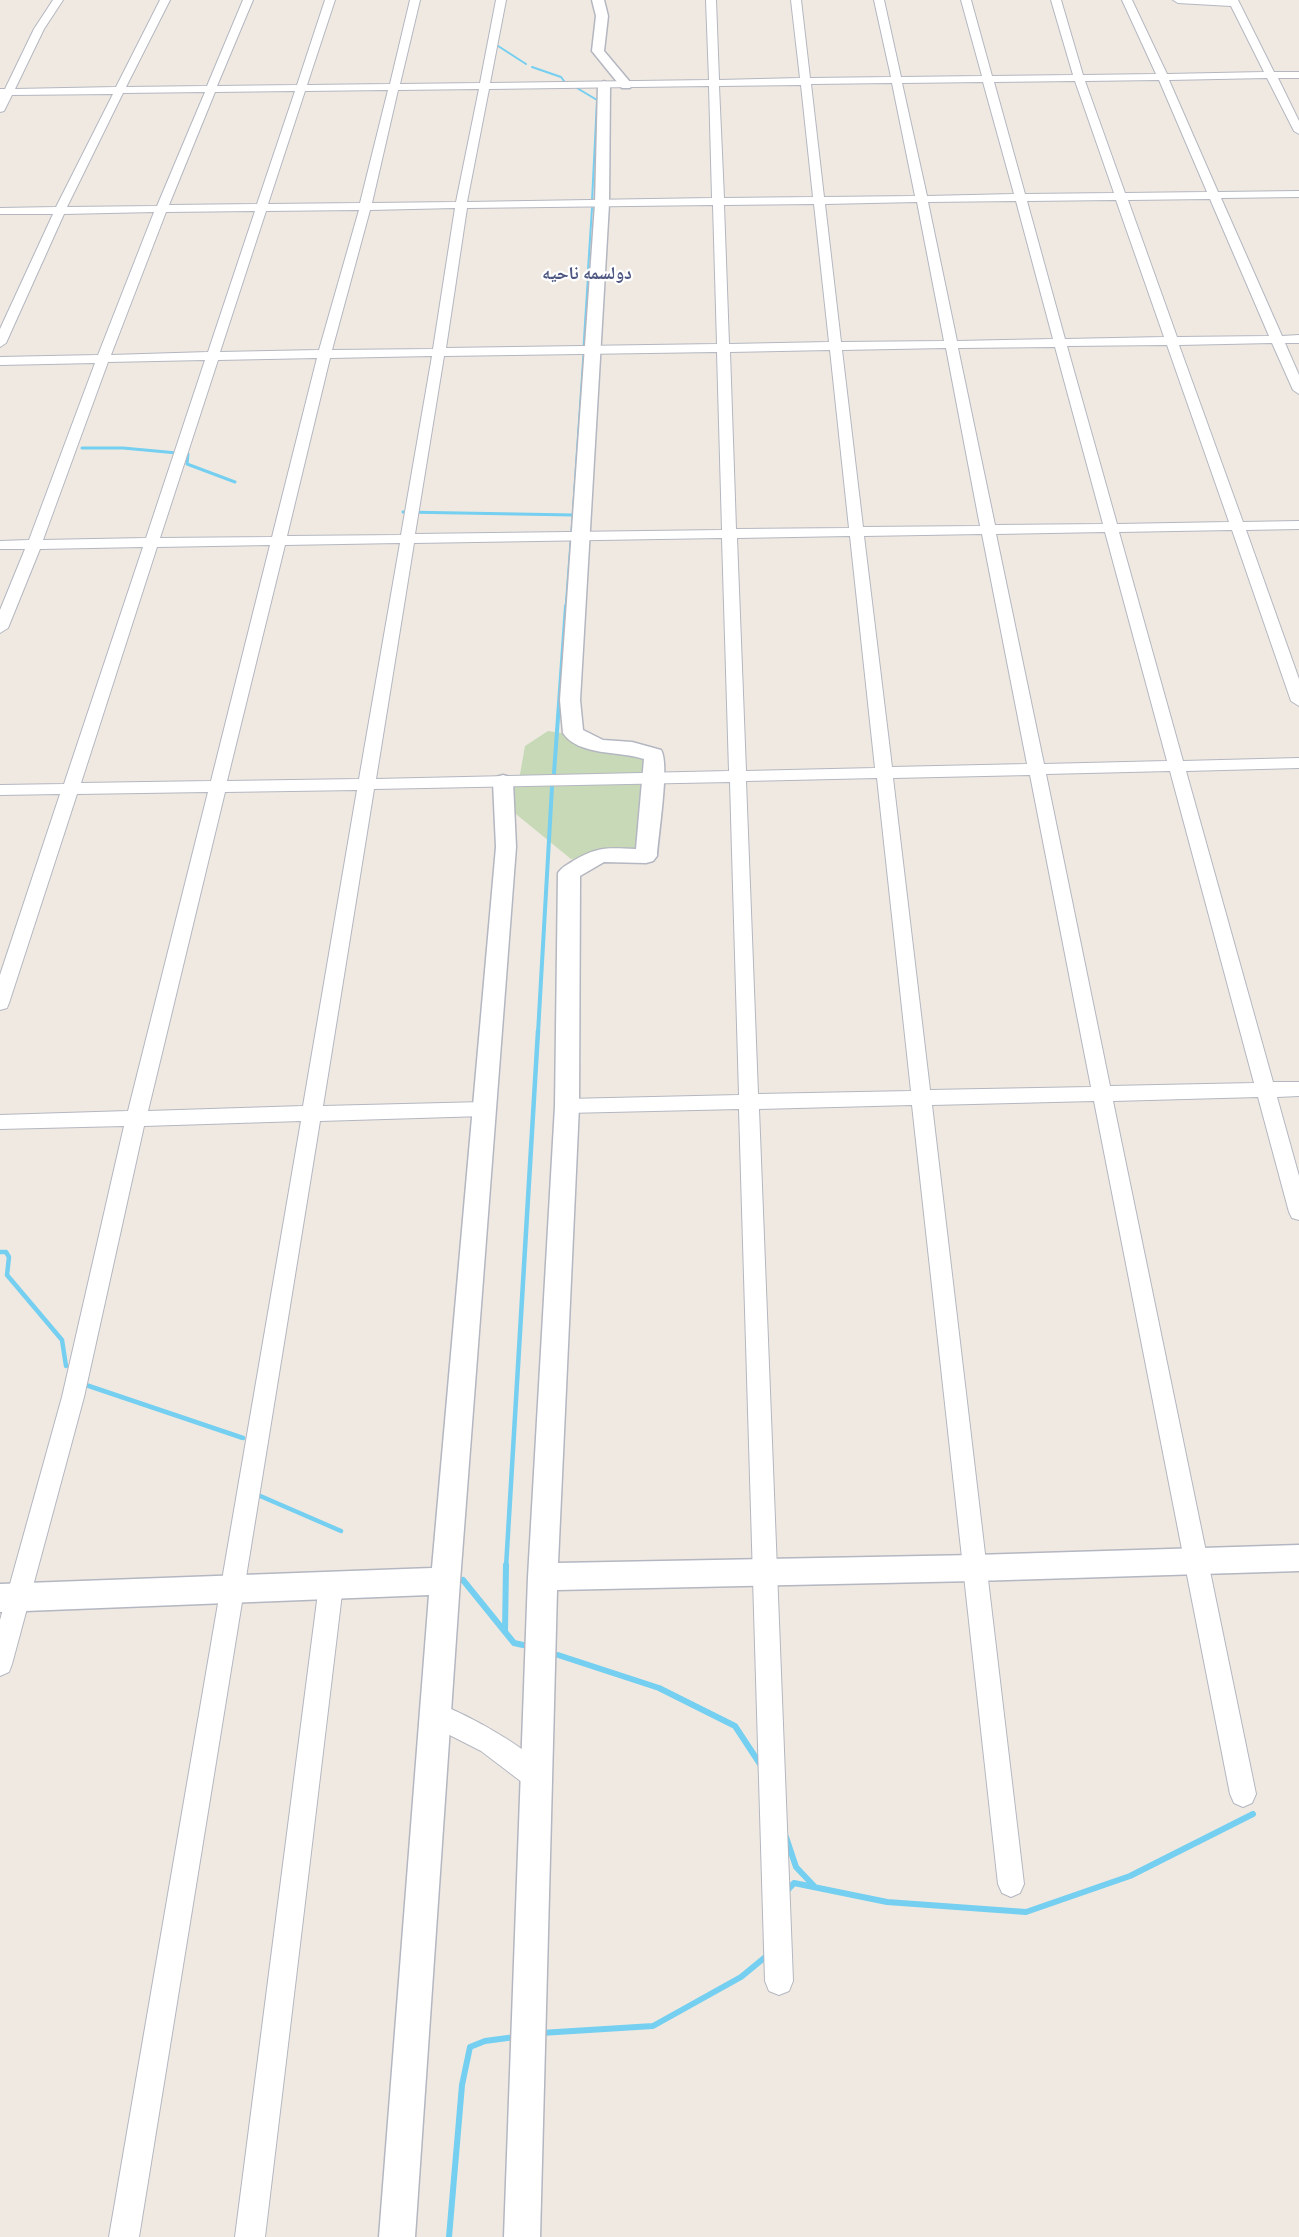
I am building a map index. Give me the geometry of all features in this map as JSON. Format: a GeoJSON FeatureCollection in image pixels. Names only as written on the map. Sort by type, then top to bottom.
{"type":"FeatureCollection","features":[{"type":"Feature","properties":{"kind":"street"},"geometry":{"type":"LineString","coordinates":[[0,109],[4,92],[58,0]]}},
{"type":"Feature","properties":{"kind":"street"},"geometry":{"type":"LineString","coordinates":[[0,343],[60,210],[165,0]]}},
{"type":"Feature","properties":{"kind":"street"},"geometry":{"type":"LineString","coordinates":[[0,628],[54,496],[102,359],[248,0]]}},
{"type":"Feature","properties":{"kind":"street"},"geometry":{"type":"LineString","coordinates":[[0,1004],[212,356],[303,88],[330,0]]}},
{"type":"Feature","properties":{"kind":"street"},"geometry":{"type":"LineString","coordinates":[[0,1664],[9,1597],[73,1397],[136,1118],[324,354],[365,207],[415,0]]}},
{"type":"Feature","properties":{"kind":"street"},"geometry":{"type":"LineString","coordinates":[[124,2237],[439,353],[461,219],[461,205],[501,0]]}},
{"type":"Feature","properties":{"kind":"street"},"geometry":{"type":"LineString","coordinates":[[598,0],[602,16],[598,51],[626,85]]}},
{"type":"Feature","properties":{"kind":"street"},"geometry":{"type":"LineString","coordinates":[[711,0],[779,1981]]}},
{"type":"Feature","properties":{"kind":"street"},"geometry":{"type":"LineString","coordinates":[[796,0],[1011,1884]]}},
{"type":"Feature","properties":{"kind":"street"},"geometry":{"type":"LineString","coordinates":[[879,0],[989,530],[1243,1794]]}},
{"type":"Feature","properties":{"kind":"street"},"geometry":{"type":"LineString","coordinates":[[966,0],[1299,1212]]}},
{"type":"Feature","properties":{"kind":"street"},"geometry":{"type":"LineString","coordinates":[[1056,0],[1079,78],[1299,701]]}},
{"type":"Feature","properties":{"kind":"street"},"geometry":{"type":"LineString","coordinates":[[1127,0],[1299,390]]}},
{"type":"Feature","properties":{"kind":"street"},"geometry":{"type":"LineString","coordinates":[[1178,0],[1234,1],[1299,131]]}},
{"type":"Feature","properties":{"kind":"street"},"geometry":{"type":"LineString","coordinates":[[4,92],[1299,75]]}},
{"type":"Feature","properties":{"kind":"street"},"geometry":{"type":"LineString","coordinates":[[522,2237],[543,1577],[567,1106],[569,873],[600,855],[646,856],[654,777],[654,755],[632,748],[599,746],[573,733],[570,700],[602,204],[604,85]]}},
{"type":"Feature","properties":{"kind":"street"},"geometry":{"type":"LineString","coordinates":[[0,211],[1299,194]]}},
{"type":"Feature","properties":{"kind":"street"},"geometry":{"type":"LineString","coordinates":[[0,361],[1299,339]]}},
{"type":"Feature","properties":{"kind":"street"},"geometry":{"type":"LineString","coordinates":[[0,545],[1299,525]]}},
{"type":"Feature","properties":{"kind":"street"},"geometry":{"type":"LineString","coordinates":[[0,790],[503,782],[1299,763]]}},
{"type":"Feature","properties":{"kind":"street"},"geometry":{"type":"LineString","coordinates":[[397,2237],[445,1581],[506,847],[503,782]]}},
{"type":"Feature","properties":{"kind":"street"},"geometry":{"type":"LineString","coordinates":[[567,1106],[1299,1089]]}},
{"type":"Feature","properties":{"kind":"street"},"geometry":{"type":"LineString","coordinates":[[0,1122],[484,1109]]}},
{"type":"Feature","properties":{"kind":"street"},"geometry":{"type":"LineString","coordinates":[[543,1577],[975,1568],[1299,1558]]}},
{"type":"Feature","properties":{"kind":"street"},"geometry":{"type":"LineString","coordinates":[[9,1597],[445,1581]]}},
{"type":"Feature","properties":{"kind":"street"},"geometry":{"type":"LineString","coordinates":[[250,2237],[332,1585]]}},
{"type":"Feature","properties":{"kind":"street"},"geometry":{"type":"LineString","coordinates":[[435,1714],[490,1742],[536,1777]]}},
{"type":"Feature","properties":{"kind":"green space"},"geometry":{"type":"Polygon","coordinates":[[[548,731],[561,733],[598,749],[648,759],[638,852],[571,859],[506,806],[520,774],[525,746],[548,731]]]}},
{"type":"Feature","properties":{"kind":"waterway"},"geometry":{"type":"LineString","coordinates":[[495,44],[526,64]]}},
{"type":"Feature","properties":{"kind":"waterway"},"geometry":{"type":"LineString","coordinates":[[532,67],[561,77],[564,81]]}},
{"type":"Feature","properties":{"kind":"waterway"},"geometry":{"type":"LineString","coordinates":[[577,88],[597,100],[592,201]]}},
{"type":"Feature","properties":{"kind":"waterway"},"geometry":{"type":"LineString","coordinates":[[588,270],[592,208]]}},
{"type":"Feature","properties":{"kind":"waterway"},"geometry":{"type":"LineString","coordinates":[[584,347],[589,268]]}},
{"type":"Feature","properties":{"kind":"waterway"},"geometry":{"type":"LineString","coordinates":[[572,531],[584,354]]}},
{"type":"Feature","properties":{"kind":"waterway"},"geometry":{"type":"LineString","coordinates":[[82,448],[123,448],[188,454],[187,464],[235,482]]}},
{"type":"Feature","properties":{"kind":"waterway"},"geometry":{"type":"LineString","coordinates":[[403,512],[573,515]]}},
{"type":"Feature","properties":{"kind":"waterway"},"geometry":{"type":"LineString","coordinates":[[566,608],[571,542]]}},
{"type":"Feature","properties":{"kind":"waterway"},"geometry":{"type":"LineString","coordinates":[[554,773],[566,606]]}},
{"type":"Feature","properties":{"kind":"waterway"},"geometry":{"type":"LineString","coordinates":[[538,1033],[552,787]]}},
{"type":"Feature","properties":{"kind":"waterway"},"geometry":{"type":"LineString","coordinates":[[506,1567],[538,1031]]}},
{"type":"Feature","properties":{"kind":"waterway"},"geometry":{"type":"LineString","coordinates":[[0,1252],[6,1252],[9,1257],[7,1275],[62,1340],[66,1366]]}},
{"type":"Feature","properties":{"kind":"waterway"},"geometry":{"type":"LineString","coordinates":[[83,1384],[243,1438]]}},
{"type":"Feature","properties":{"kind":"waterway"},"geometry":{"type":"LineString","coordinates":[[258,1492],[258,1495],[341,1531]]}},
{"type":"Feature","properties":{"kind":"waterway"},"geometry":{"type":"LineString","coordinates":[[505,1632],[506,1565]]}},
{"type":"Feature","properties":{"kind":"waterway"},"geometry":{"type":"LineString","coordinates":[[463,1580],[505,1632]]}},
{"type":"Feature","properties":{"kind":"waterway"},"geometry":{"type":"LineString","coordinates":[[505,1632],[514,1643],[523,1645]]}},
{"type":"Feature","properties":{"kind":"waterway"},"geometry":{"type":"LineString","coordinates":[[558,1655],[659,1688],[735,1726],[762,1767]]}},
{"type":"Feature","properties":{"kind":"waterway"},"geometry":{"type":"LineString","coordinates":[[786,1892],[794,1883],[887,1902],[1026,1912],[1130,1876],[1253,1814]]}},
{"type":"Feature","properties":{"kind":"waterway"},"geometry":{"type":"LineString","coordinates":[[786,1837],[796,1867],[814,1886]]}},
{"type":"Feature","properties":{"kind":"waterway"},"geometry":{"type":"LineString","coordinates":[[541,2033],[653,2026],[741,1977],[769,1954]]}},
{"type":"Feature","properties":{"kind":"waterway"},"geometry":{"type":"LineString","coordinates":[[449,2237],[462,2085],[470,2047],[485,2041],[515,2037]]}},
{"type":"Feature","properties":{"kind":"district","name":"دولسمه ناحیه"},"geometry":{"type":"Point","coordinates":[587,274]}}]}
